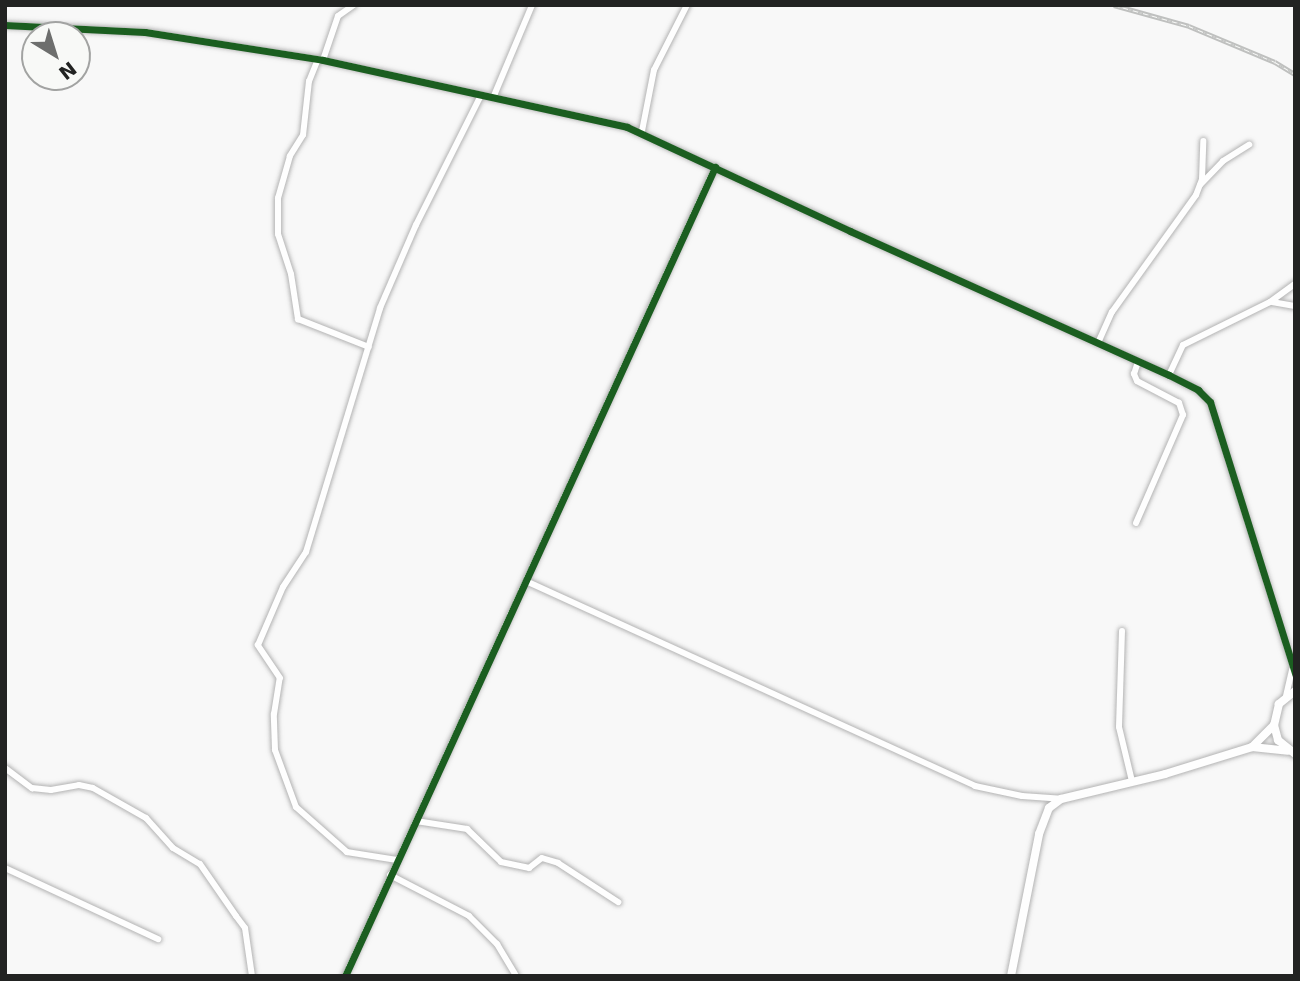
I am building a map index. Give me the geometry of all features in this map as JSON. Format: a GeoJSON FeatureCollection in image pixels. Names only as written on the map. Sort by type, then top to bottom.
{"type":"FeatureCollection","features":[{"type":"Feature","properties":{"kind":"street"},"geometry":{"type":"LineString","coordinates":[[493,98],[532,5]]}},
{"type":"Feature","properties":{"kind":"street"},"geometry":{"type":"LineString","coordinates":[[642,131],[654,70],[687,5]]}},
{"type":"Feature","properties":{"kind":"street"},"geometry":{"type":"LineString","coordinates":[[350,6],[334,23],[309,81],[303,135],[290,156],[278,198],[278,234],[291,274],[298,319],[369,347]]}},
{"type":"Feature","properties":{"kind":"street"},"geometry":{"type":"LineString","coordinates":[[5,24],[145,32],[320,60],[642,131],[1198,390],[1210,402],[1293,672],[1286,696],[1275,715],[1274,725],[1278,740],[1292,753]]}},
{"type":"Feature","properties":{"kind":"street"},"geometry":{"type":"LineString","coordinates":[[397,860],[347,852],[296,807],[275,750],[274,722],[280,678],[258,645],[283,587],[306,552],[380,308],[416,225],[481,95]]}},
{"type":"Feature","properties":{"kind":"street"},"geometry":{"type":"LineString","coordinates":[[1200,186],[1203,141]]}},
{"type":"Feature","properties":{"kind":"street"},"geometry":{"type":"LineString","coordinates":[[1098,343],[1112,312],[1183,217],[1200,186],[1223,160],[1249,145]]}},
{"type":"Feature","properties":{"kind":"street"},"geometry":{"type":"LineString","coordinates":[[345,976],[715,167]]}},
{"type":"Feature","properties":{"kind":"street"},"geometry":{"type":"LineString","coordinates":[[1169,375],[1183,345],[1270,302],[1295,284]]}},
{"type":"Feature","properties":{"kind":"street"},"geometry":{"type":"LineString","coordinates":[[1270,302],[1295,306]]}},
{"type":"Feature","properties":{"kind":"street"},"geometry":{"type":"LineString","coordinates":[[1136,523],[1183,415],[1179,403],[1136,381],[1134,374],[1138,362]]}},
{"type":"Feature","properties":{"kind":"street"},"geometry":{"type":"LineString","coordinates":[[527,582],[975,786],[1022,796],[1061,799],[1252,747],[1292,753]]}},
{"type":"Feature","properties":{"kind":"street"},"geometry":{"type":"LineString","coordinates":[[1122,631],[1119,727],[1132,781]]}},
{"type":"Feature","properties":{"kind":"street"},"geometry":{"type":"LineString","coordinates":[[1286,696],[1295,691]]}},
{"type":"Feature","properties":{"kind":"street"},"geometry":{"type":"LineString","coordinates":[[1252,747],[1274,725]]}},
{"type":"Feature","properties":{"kind":"street"},"geometry":{"type":"LineString","coordinates":[[5,768],[32,788],[51,790],[79,785],[93,788],[146,818],[173,848],[200,864],[245,928],[252,976]]}},
{"type":"Feature","properties":{"kind":"street"},"geometry":{"type":"LineString","coordinates":[[1011,976],[1043,819],[1061,799]]}},
{"type":"Feature","properties":{"kind":"street"},"geometry":{"type":"LineString","coordinates":[[416,821],[467,829],[501,862],[529,868],[542,858],[558,863],[618,902]]}},
{"type":"Feature","properties":{"kind":"street"},"geometry":{"type":"LineString","coordinates":[[5,868],[158,939]]}},
{"type":"Feature","properties":{"kind":"street"},"geometry":{"type":"LineString","coordinates":[[390,875],[469,916],[498,944],[516,976]]}},
{"type":"Feature","properties":{"kind":"railway"},"geometry":{"type":"LineString","coordinates":[[1114,5],[1189,26],[1275,62],[1295,74]]}},
{"type":"Feature","properties":{"kind":"cycle path"},"geometry":{"type":"LineString","coordinates":[[5,25],[145,32],[323,60],[627,127],[1169,375],[1198,390],[1210,402],[1295,674]]}},
{"type":"Feature","properties":{"kind":"cycle path"},"geometry":{"type":"LineString","coordinates":[[345,976],[715,167]]}}]}
